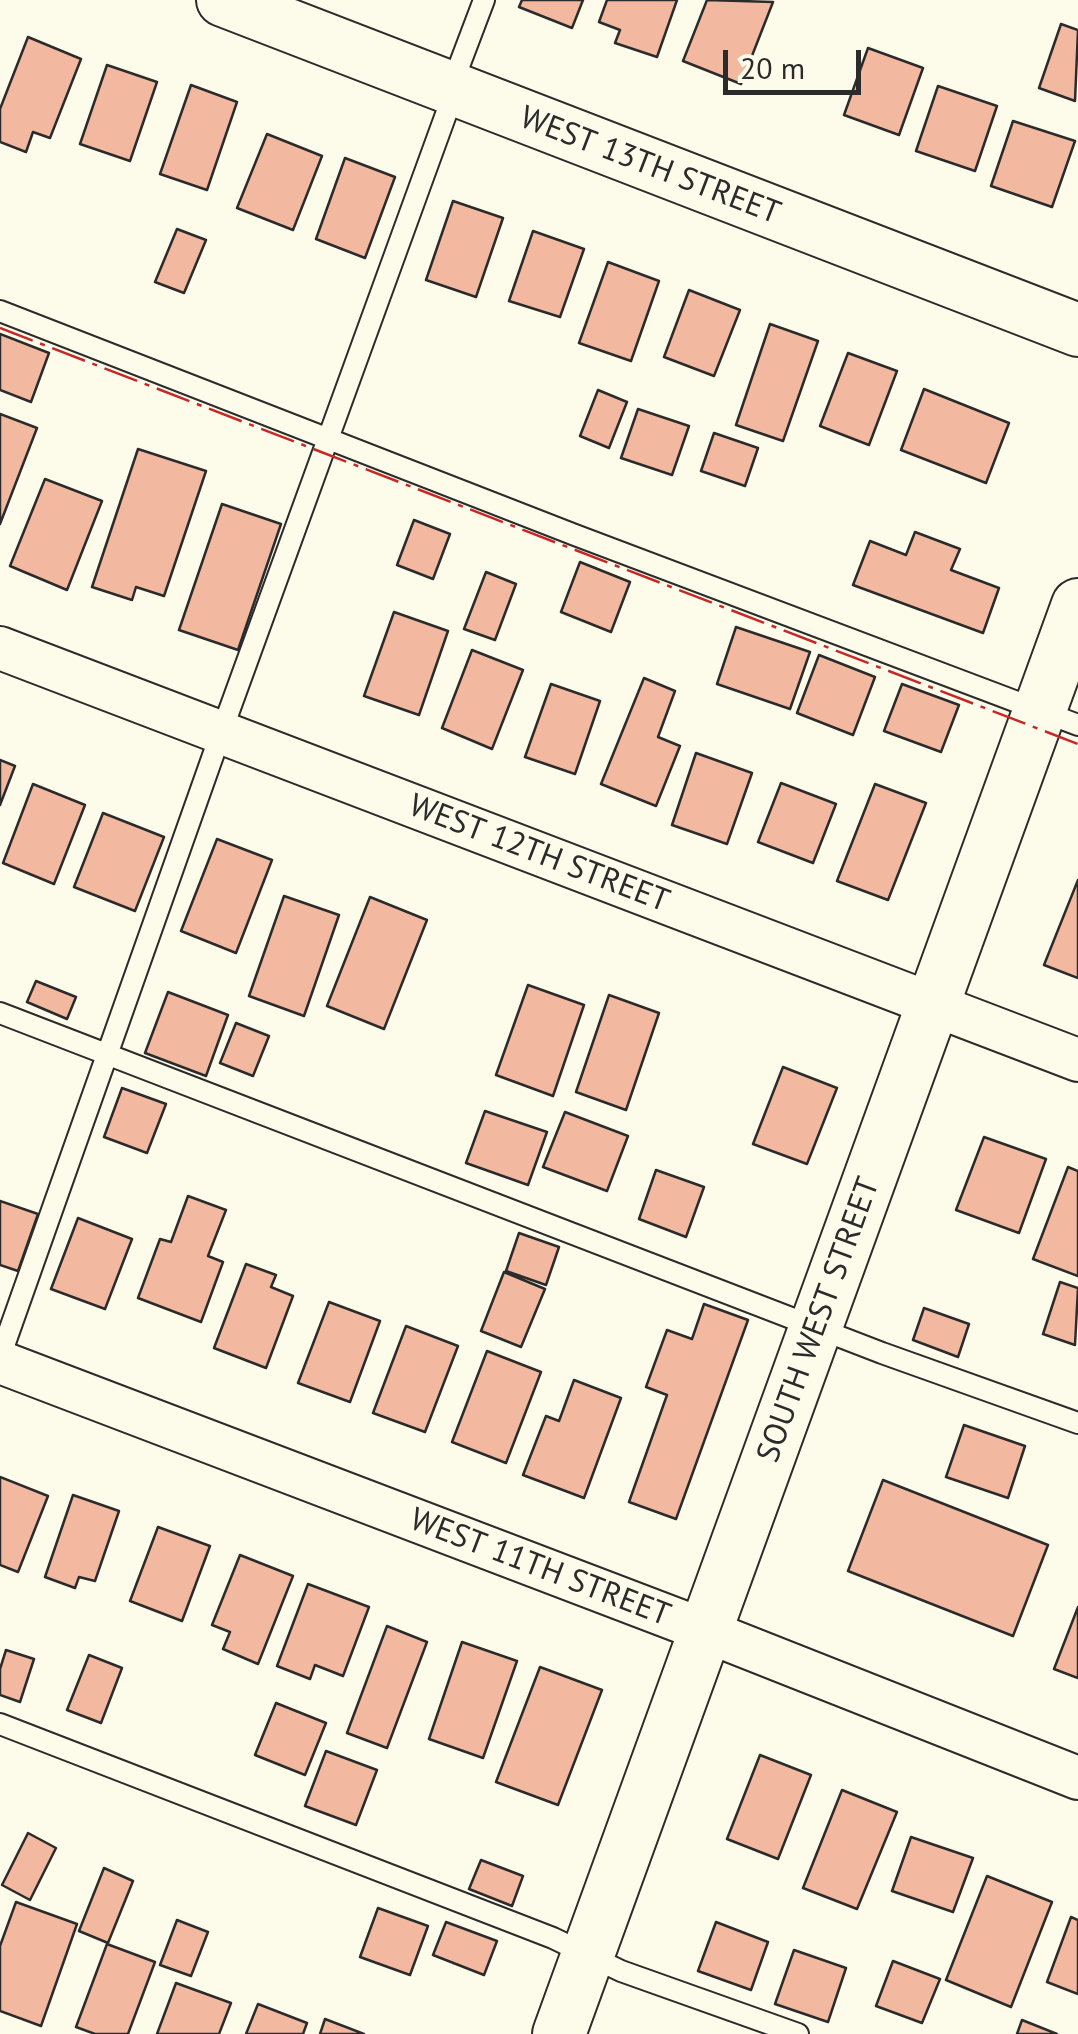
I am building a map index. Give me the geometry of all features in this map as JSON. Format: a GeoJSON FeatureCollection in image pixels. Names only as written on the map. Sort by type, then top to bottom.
{"type":"FeatureCollection","features":[{"type":"Feature","properties":{"kind":"street","name":"WEST 13TH STREET"},"geometry":{"type":"LineString","coordinates":[[223,0],[1078,330]]}},
{"type":"Feature","properties":{"kind":"street","name":"SOUTH WEST STREET"},"geometry":{"type":"LineString","coordinates":[[559,2034],[936,1004],[1059,718],[1078,605]]}},
{"type":"Feature","properties":{"kind":"street","name":"WEST 12TH STREET"},"geometry":{"type":"LineString","coordinates":[[0,648],[1078,1060]]}},
{"type":"Feature","properties":{"kind":"street","name":"WEST 11TH STREET"},"geometry":{"type":"LineString","coordinates":[[0,1360],[1078,1778]]}},
{"type":"Feature","properties":{"kind":"lane"},"geometry":{"type":"LineString","coordinates":[[0,1360],[484,0]]}},
{"type":"Feature","properties":{"kind":"lane"},"geometry":{"type":"LineString","coordinates":[[0,311],[1059,718]]}},
{"type":"Feature","properties":{"kind":"lane"},"geometry":{"type":"LineString","coordinates":[[0,1012],[816,1324],[882,1353],[1078,1424]]}},
{"type":"Feature","properties":{"kind":"lane"},"geometry":{"type":"LineString","coordinates":[[0,1724],[534,1931],[587,1956],[798,2034]]}},
{"type":"Feature","properties":{"kind":"building"},"geometry":{"type":"Polygon","coordinates":[[[522,0],[583,0],[572,28],[519,7],[522,0]]]}},
{"type":"Feature","properties":{"kind":"building"},"geometry":{"type":"Polygon","coordinates":[[[607,0],[677,0],[657,57],[615,43],[620,30],[599,22],[607,0]]]}},
{"type":"Feature","properties":{"kind":"building"},"geometry":{"type":"Polygon","coordinates":[[[707,0],[773,2],[741,84],[683,61],[707,0]]]}},
{"type":"Feature","properties":{"kind":"building"},"geometry":{"type":"Polygon","coordinates":[[[1061,24],[1078,30],[1075,101],[1039,88],[1061,24]]]}},
{"type":"Feature","properties":{"kind":"building"},"geometry":{"type":"Polygon","coordinates":[[[28,37],[81,59],[50,138],[33,132],[26,152],[0,142],[0,109],[28,37]]]}},
{"type":"Feature","properties":{"kind":"building"},"geometry":{"type":"Polygon","coordinates":[[[868,48],[923,68],[899,135],[844,115],[868,48]]]}},
{"type":"Feature","properties":{"kind":"building"},"geometry":{"type":"Polygon","coordinates":[[[107,65],[157,82],[130,161],[80,144],[107,65]]]}},
{"type":"Feature","properties":{"kind":"building"},"geometry":{"type":"Polygon","coordinates":[[[191,85],[237,102],[207,190],[160,174],[191,85]]]}},
{"type":"Feature","properties":{"kind":"building"},"geometry":{"type":"Polygon","coordinates":[[[938,86],[997,106],[975,171],[916,151],[938,86]]]}},
{"type":"Feature","properties":{"kind":"building"},"geometry":{"type":"Polygon","coordinates":[[[1013,121],[1075,141],[1052,207],[991,186],[1013,121]]]}},
{"type":"Feature","properties":{"kind":"building"},"geometry":{"type":"Polygon","coordinates":[[[267,134],[322,156],[293,230],[237,208],[267,134]]]}},
{"type":"Feature","properties":{"kind":"building"},"geometry":{"type":"Polygon","coordinates":[[[345,158],[395,177],[365,258],[316,239],[345,158]]]}},
{"type":"Feature","properties":{"kind":"building"},"geometry":{"type":"Polygon","coordinates":[[[453,201],[503,218],[476,297],[426,280],[453,201]]]}},
{"type":"Feature","properties":{"kind":"building"},"geometry":{"type":"Polygon","coordinates":[[[177,229],[206,240],[184,293],[155,282],[177,229]]]}},
{"type":"Feature","properties":{"kind":"building"},"geometry":{"type":"Polygon","coordinates":[[[533,231],[584,249],[560,317],[509,301],[533,231]]]}},
{"type":"Feature","properties":{"kind":"building"},"geometry":{"type":"Polygon","coordinates":[[[608,262],[659,281],[631,361],[579,343],[608,262]]]}},
{"type":"Feature","properties":{"kind":"building"},"geometry":{"type":"Polygon","coordinates":[[[689,290],[740,310],[714,376],[664,357],[689,290]]]}},
{"type":"Feature","properties":{"kind":"building"},"geometry":{"type":"Polygon","coordinates":[[[770,324],[818,341],[783,441],[736,425],[770,324]]]}},
{"type":"Feature","properties":{"kind":"building"},"geometry":{"type":"Polygon","coordinates":[[[0,334],[49,353],[31,402],[0,390],[0,334]]]}},
{"type":"Feature","properties":{"kind":"building"},"geometry":{"type":"Polygon","coordinates":[[[848,353],[897,371],[869,445],[820,426],[848,353]]]}},
{"type":"Feature","properties":{"kind":"building"},"geometry":{"type":"Polygon","coordinates":[[[924,389],[1009,423],[986,483],[901,450],[924,389]]]}},
{"type":"Feature","properties":{"kind":"building"},"geometry":{"type":"Polygon","coordinates":[[[598,390],[627,402],[609,448],[580,436],[598,390]]]}},
{"type":"Feature","properties":{"kind":"building"},"geometry":{"type":"Polygon","coordinates":[[[638,409],[689,426],[672,475],[621,458],[638,409]]]}},
{"type":"Feature","properties":{"kind":"building"},"geometry":{"type":"Polygon","coordinates":[[[0,414],[37,428],[0,524],[0,414]]]}},
{"type":"Feature","properties":{"kind":"building"},"geometry":{"type":"Polygon","coordinates":[[[714,433],[758,448],[745,486],[701,471],[714,433]]]}},
{"type":"Feature","properties":{"kind":"building"},"geometry":{"type":"Polygon","coordinates":[[[138,449],[206,471],[164,596],[136,587],[132,600],[92,587],[138,449]]]}},
{"type":"Feature","properties":{"kind":"building"},"geometry":{"type":"Polygon","coordinates":[[[45,479],[102,501],[67,590],[10,566],[45,479]]]}},
{"type":"Feature","properties":{"kind":"building"},"geometry":{"type":"Polygon","coordinates":[[[222,504],[281,524],[238,650],[179,630],[222,504]]]}},
{"type":"Feature","properties":{"kind":"building"},"geometry":{"type":"Polygon","coordinates":[[[414,520],[450,534],[433,579],[397,565],[414,520]]]}},
{"type":"Feature","properties":{"kind":"building"},"geometry":{"type":"Polygon","coordinates":[[[915,532],[960,549],[951,570],[999,588],[983,633],[853,585],[870,541],[906,555],[915,532]]]}},
{"type":"Feature","properties":{"kind":"building"},"geometry":{"type":"Polygon","coordinates":[[[580,562],[630,582],[611,632],[561,612],[580,562]]]}},
{"type":"Feature","properties":{"kind":"building"},"geometry":{"type":"Polygon","coordinates":[[[486,572],[516,584],[495,640],[464,629],[486,572]]]}},
{"type":"Feature","properties":{"kind":"building"},"geometry":{"type":"Polygon","coordinates":[[[394,612],[448,631],[419,715],[364,696],[394,612]]]}},
{"type":"Feature","properties":{"kind":"building"},"geometry":{"type":"Polygon","coordinates":[[[736,627],[810,652],[790,709],[717,684],[736,627]]]}},
{"type":"Feature","properties":{"kind":"building"},"geometry":{"type":"Polygon","coordinates":[[[472,650],[523,670],[492,749],[442,728],[472,650]]]}},
{"type":"Feature","properties":{"kind":"building"},"geometry":{"type":"Polygon","coordinates":[[[819,655],[875,677],[853,735],[797,713],[819,655]]]}},
{"type":"Feature","properties":{"kind":"building"},"geometry":{"type":"Polygon","coordinates":[[[644,678],[675,691],[658,737],[680,746],[656,806],[601,784],[644,678]]]}},
{"type":"Feature","properties":{"kind":"building"},"geometry":{"type":"Polygon","coordinates":[[[551,684],[600,701],[575,774],[525,757],[551,684]]]}},
{"type":"Feature","properties":{"kind":"building"},"geometry":{"type":"Polygon","coordinates":[[[902,684],[959,705],[941,752],[884,731],[902,684]]]}},
{"type":"Feature","properties":{"kind":"building"},"geometry":{"type":"Polygon","coordinates":[[[696,753],[752,773],[727,844],[672,825],[696,753]]]}},
{"type":"Feature","properties":{"kind":"building"},"geometry":{"type":"Polygon","coordinates":[[[0,760],[15,766],[0,805],[0,760]]]}},
{"type":"Feature","properties":{"kind":"building"},"geometry":{"type":"Polygon","coordinates":[[[781,783],[836,804],[813,863],[758,842],[781,783]]]}},
{"type":"Feature","properties":{"kind":"building"},"geometry":{"type":"Polygon","coordinates":[[[33,784],[85,805],[54,884],[3,863],[33,784]]]}},
{"type":"Feature","properties":{"kind":"building"},"geometry":{"type":"Polygon","coordinates":[[[875,784],[926,803],[888,900],[837,881],[875,784]]]}},
{"type":"Feature","properties":{"kind":"building"},"geometry":{"type":"Polygon","coordinates":[[[103,813],[164,837],[135,911],[74,887],[103,813]]]}},
{"type":"Feature","properties":{"kind":"building"},"geometry":{"type":"Polygon","coordinates":[[[217,839],[272,860],[236,953],[181,931],[217,839]]]}},
{"type":"Feature","properties":{"kind":"building"},"geometry":{"type":"Polygon","coordinates":[[[1078,880],[1078,978],[1044,965],[1078,880]]]}},
{"type":"Feature","properties":{"kind":"building"},"geometry":{"type":"Polygon","coordinates":[[[284,896],[339,915],[304,1016],[249,996],[284,896]]]}},
{"type":"Feature","properties":{"kind":"building"},"geometry":{"type":"Polygon","coordinates":[[[370,897],[427,920],[384,1029],[327,1006],[370,897]]]}},
{"type":"Feature","properties":{"kind":"building"},"geometry":{"type":"Polygon","coordinates":[[[36,981],[76,997],[67,1019],[27,1002],[36,981]]]}},
{"type":"Feature","properties":{"kind":"building"},"geometry":{"type":"Polygon","coordinates":[[[528,985],[584,1005],[553,1096],[496,1075],[528,985]]]}},
{"type":"Feature","properties":{"kind":"building"},"geometry":{"type":"Polygon","coordinates":[[[168,992],[228,1015],[206,1076],[145,1053],[168,992]]]}},
{"type":"Feature","properties":{"kind":"building"},"geometry":{"type":"Polygon","coordinates":[[[609,995],[659,1013],[626,1110],[576,1092],[609,995]]]}},
{"type":"Feature","properties":{"kind":"building"},"geometry":{"type":"Polygon","coordinates":[[[236,1023],[269,1036],[253,1076],[220,1063],[236,1023]]]}},
{"type":"Feature","properties":{"kind":"building"},"geometry":{"type":"Polygon","coordinates":[[[783,1067],[837,1088],[807,1164],[753,1144],[783,1067]]]}},
{"type":"Feature","properties":{"kind":"building"},"geometry":{"type":"Polygon","coordinates":[[[122,1088],[166,1104],[147,1153],[104,1137],[122,1088]]]}},
{"type":"Feature","properties":{"kind":"building"},"geometry":{"type":"Polygon","coordinates":[[[485,1111],[547,1132],[528,1185],[466,1163],[485,1111]]]}},
{"type":"Feature","properties":{"kind":"building"},"geometry":{"type":"Polygon","coordinates":[[[565,1112],[628,1136],[607,1191],[543,1167],[565,1112]]]}},
{"type":"Feature","properties":{"kind":"building"},"geometry":{"type":"Polygon","coordinates":[[[984,1137],[1046,1159],[1019,1233],[956,1210],[984,1137]]]}},
{"type":"Feature","properties":{"kind":"building"},"geometry":{"type":"Polygon","coordinates":[[[1068,1167],[1078,1171],[1078,1276],[1033,1259],[1068,1167]]]}},
{"type":"Feature","properties":{"kind":"building"},"geometry":{"type":"Polygon","coordinates":[[[656,1170],[704,1187],[686,1237],[639,1219],[656,1170]]]}},
{"type":"Feature","properties":{"kind":"building"},"geometry":{"type":"Polygon","coordinates":[[[188,1196],[226,1210],[208,1256],[223,1262],[201,1322],[138,1298],[160,1239],[171,1242],[188,1196]]]}},
{"type":"Feature","properties":{"kind":"building"},"geometry":{"type":"Polygon","coordinates":[[[0,1201],[38,1214],[18,1271],[0,1265],[0,1201]]]}},
{"type":"Feature","properties":{"kind":"building"},"geometry":{"type":"Polygon","coordinates":[[[78,1218],[132,1239],[105,1309],[51,1289],[78,1218]]]}},
{"type":"Feature","properties":{"kind":"building"},"geometry":{"type":"Polygon","coordinates":[[[519,1233],[559,1247],[546,1285],[506,1271],[519,1233]]]}},
{"type":"Feature","properties":{"kind":"building"},"geometry":{"type":"Polygon","coordinates":[[[246,1264],[276,1275],[271,1287],[293,1296],[266,1368],[214,1348],[246,1264]]]}},
{"type":"Feature","properties":{"kind":"building"},"geometry":{"type":"Polygon","coordinates":[[[504,1272],[545,1289],[521,1347],[481,1331],[504,1272]]]}},
{"type":"Feature","properties":{"kind":"building"},"geometry":{"type":"Polygon","coordinates":[[[1060,1282],[1078,1288],[1075,1345],[1043,1334],[1060,1282]]]}},
{"type":"Feature","properties":{"kind":"building"},"geometry":{"type":"Polygon","coordinates":[[[329,1302],[380,1321],[350,1402],[298,1383],[329,1302]]]}},
{"type":"Feature","properties":{"kind":"building"},"geometry":{"type":"Polygon","coordinates":[[[704,1304],[748,1320],[676,1519],[629,1502],[667,1395],[646,1387],[667,1330],[692,1339],[704,1304]]]}},
{"type":"Feature","properties":{"kind":"building"},"geometry":{"type":"Polygon","coordinates":[[[924,1308],[969,1324],[958,1357],[913,1340],[924,1308]]]}},
{"type":"Feature","properties":{"kind":"building"},"geometry":{"type":"Polygon","coordinates":[[[406,1326],[458,1346],[425,1432],[373,1413],[406,1326]]]}},
{"type":"Feature","properties":{"kind":"building"},"geometry":{"type":"Polygon","coordinates":[[[487,1351],[541,1372],[506,1463],[452,1442],[487,1351]]]}},
{"type":"Feature","properties":{"kind":"building"},"geometry":{"type":"Polygon","coordinates":[[[574,1380],[621,1398],[584,1498],[523,1475],[546,1416],[559,1421],[574,1380]]]}},
{"type":"Feature","properties":{"kind":"building"},"geometry":{"type":"Polygon","coordinates":[[[964,1425],[1025,1446],[1008,1498],[946,1477],[964,1425]]]}},
{"type":"Feature","properties":{"kind":"building"},"geometry":{"type":"Polygon","coordinates":[[[0,1477],[48,1496],[18,1572],[0,1565],[0,1477]]]}},
{"type":"Feature","properties":{"kind":"building"},"geometry":{"type":"Polygon","coordinates":[[[883,1480],[1048,1545],[1013,1636],[848,1571],[883,1480]]]}},
{"type":"Feature","properties":{"kind":"building"},"geometry":{"type":"Polygon","coordinates":[[[73,1495],[119,1511],[95,1581],[79,1577],[75,1588],[45,1577],[73,1495]]]}},
{"type":"Feature","properties":{"kind":"building"},"geometry":{"type":"Polygon","coordinates":[[[158,1527],[210,1546],[182,1621],[130,1601],[158,1527]]]}},
{"type":"Feature","properties":{"kind":"building"},"geometry":{"type":"Polygon","coordinates":[[[240,1555],[293,1576],[258,1664],[223,1649],[230,1632],[212,1625],[240,1555]]]}},
{"type":"Feature","properties":{"kind":"building"},"geometry":{"type":"Polygon","coordinates":[[[308,1584],[369,1607],[343,1676],[315,1665],[310,1679],[277,1666],[308,1584]]]}},
{"type":"Feature","properties":{"kind":"building"},"geometry":{"type":"Polygon","coordinates":[[[1078,1607],[1078,1678],[1054,1669],[1078,1607]]]}},
{"type":"Feature","properties":{"kind":"building"},"geometry":{"type":"Polygon","coordinates":[[[387,1626],[427,1642],[387,1748],[347,1733],[387,1626]]]}},
{"type":"Feature","properties":{"kind":"building"},"geometry":{"type":"Polygon","coordinates":[[[462,1642],[517,1661],[483,1758],[429,1739],[462,1642]]]}},
{"type":"Feature","properties":{"kind":"building"},"geometry":{"type":"Polygon","coordinates":[[[6,1650],[34,1659],[20,1702],[0,1695],[0,1669],[6,1650]]]}},
{"type":"Feature","properties":{"kind":"building"},"geometry":{"type":"Polygon","coordinates":[[[89,1655],[122,1668],[101,1723],[67,1710],[89,1655]]]}},
{"type":"Feature","properties":{"kind":"building"},"geometry":{"type":"Polygon","coordinates":[[[540,1667],[602,1690],[558,1805],[496,1782],[540,1667]]]}},
{"type":"Feature","properties":{"kind":"building"},"geometry":{"type":"Polygon","coordinates":[[[276,1703],[326,1723],[305,1775],[255,1755],[276,1703]]]}},
{"type":"Feature","properties":{"kind":"building"},"geometry":{"type":"Polygon","coordinates":[[[326,1751],[377,1770],[356,1825],[305,1806],[326,1751]]]}},
{"type":"Feature","properties":{"kind":"building"},"geometry":{"type":"Polygon","coordinates":[[[760,1755],[811,1775],[778,1859],[727,1839],[760,1755]]]}},
{"type":"Feature","properties":{"kind":"building"},"geometry":{"type":"Polygon","coordinates":[[[842,1790],[897,1812],[857,1909],[803,1888],[842,1790]]]}},
{"type":"Feature","properties":{"kind":"building"},"geometry":{"type":"Polygon","coordinates":[[[28,1833],[56,1848],[30,1900],[2,1885],[28,1833]]]}},
{"type":"Feature","properties":{"kind":"building"},"geometry":{"type":"Polygon","coordinates":[[[911,1837],[973,1858],[953,1912],[892,1891],[911,1837]]]}},
{"type":"Feature","properties":{"kind":"building"},"geometry":{"type":"Polygon","coordinates":[[[481,1860],[523,1876],[512,1906],[469,1889],[481,1860]]]}},
{"type":"Feature","properties":{"kind":"building"},"geometry":{"type":"Polygon","coordinates":[[[104,1868],[133,1881],[108,1943],[79,1931],[104,1868]]]}},
{"type":"Feature","properties":{"kind":"building"},"geometry":{"type":"Polygon","coordinates":[[[987,1876],[1052,1902],[1011,2007],[946,1980],[987,1876]]]}},
{"type":"Feature","properties":{"kind":"building"},"geometry":{"type":"Polygon","coordinates":[[[16,1902],[77,1924],[41,2026],[0,2011],[0,1946],[16,1902]]]}},
{"type":"Feature","properties":{"kind":"building"},"geometry":{"type":"Polygon","coordinates":[[[378,1908],[428,1926],[410,1975],[360,1957],[378,1908]]]}},
{"type":"Feature","properties":{"kind":"building"},"geometry":{"type":"Polygon","coordinates":[[[1071,1917],[1078,1920],[1078,1994],[1047,1982],[1071,1917]]]}},
{"type":"Feature","properties":{"kind":"building"},"geometry":{"type":"Polygon","coordinates":[[[177,1920],[208,1932],[191,1976],[160,1965],[177,1920]]]}},
{"type":"Feature","properties":{"kind":"building"},"geometry":{"type":"Polygon","coordinates":[[[446,1922],[497,1941],[484,1975],[433,1955],[446,1922]]]}},
{"type":"Feature","properties":{"kind":"building"},"geometry":{"type":"Polygon","coordinates":[[[716,1922],[768,1942],[751,1990],[698,1971],[716,1922]]]}},
{"type":"Feature","properties":{"kind":"building"},"geometry":{"type":"Polygon","coordinates":[[[107,1944],[155,1962],[128,2034],[95,2034],[76,2027],[107,1944]]]}},
{"type":"Feature","properties":{"kind":"building"},"geometry":{"type":"Polygon","coordinates":[[[794,1950],[846,1968],[828,2022],[775,2004],[794,1950]]]}},
{"type":"Feature","properties":{"kind":"building"},"geometry":{"type":"Polygon","coordinates":[[[893,1961],[940,1979],[922,2023],[876,2006],[893,1961]]]}},
{"type":"Feature","properties":{"kind":"building"},"geometry":{"type":"Polygon","coordinates":[[[176,1983],[231,2003],[219,2034],[157,2034],[176,1983]]]}},
{"type":"Feature","properties":{"kind":"building"},"geometry":{"type":"Polygon","coordinates":[[[258,2004],[307,2023],[303,2034],[246,2034],[258,2004]]]}},
{"type":"Feature","properties":{"kind":"building"},"geometry":{"type":"Polygon","coordinates":[[[325,2019],[364,2034],[320,2034],[325,2019]]]}},
{"type":"Feature","properties":{"kind":"building"},"geometry":{"type":"Polygon","coordinates":[[[1022,2020],[1057,2034],[1017,2034],[1022,2020]]]}},
{"type":"Feature","properties":{"kind":"power"},"geometry":{"type":"LineString","coordinates":[[0,328],[1078,744]]}}]}
